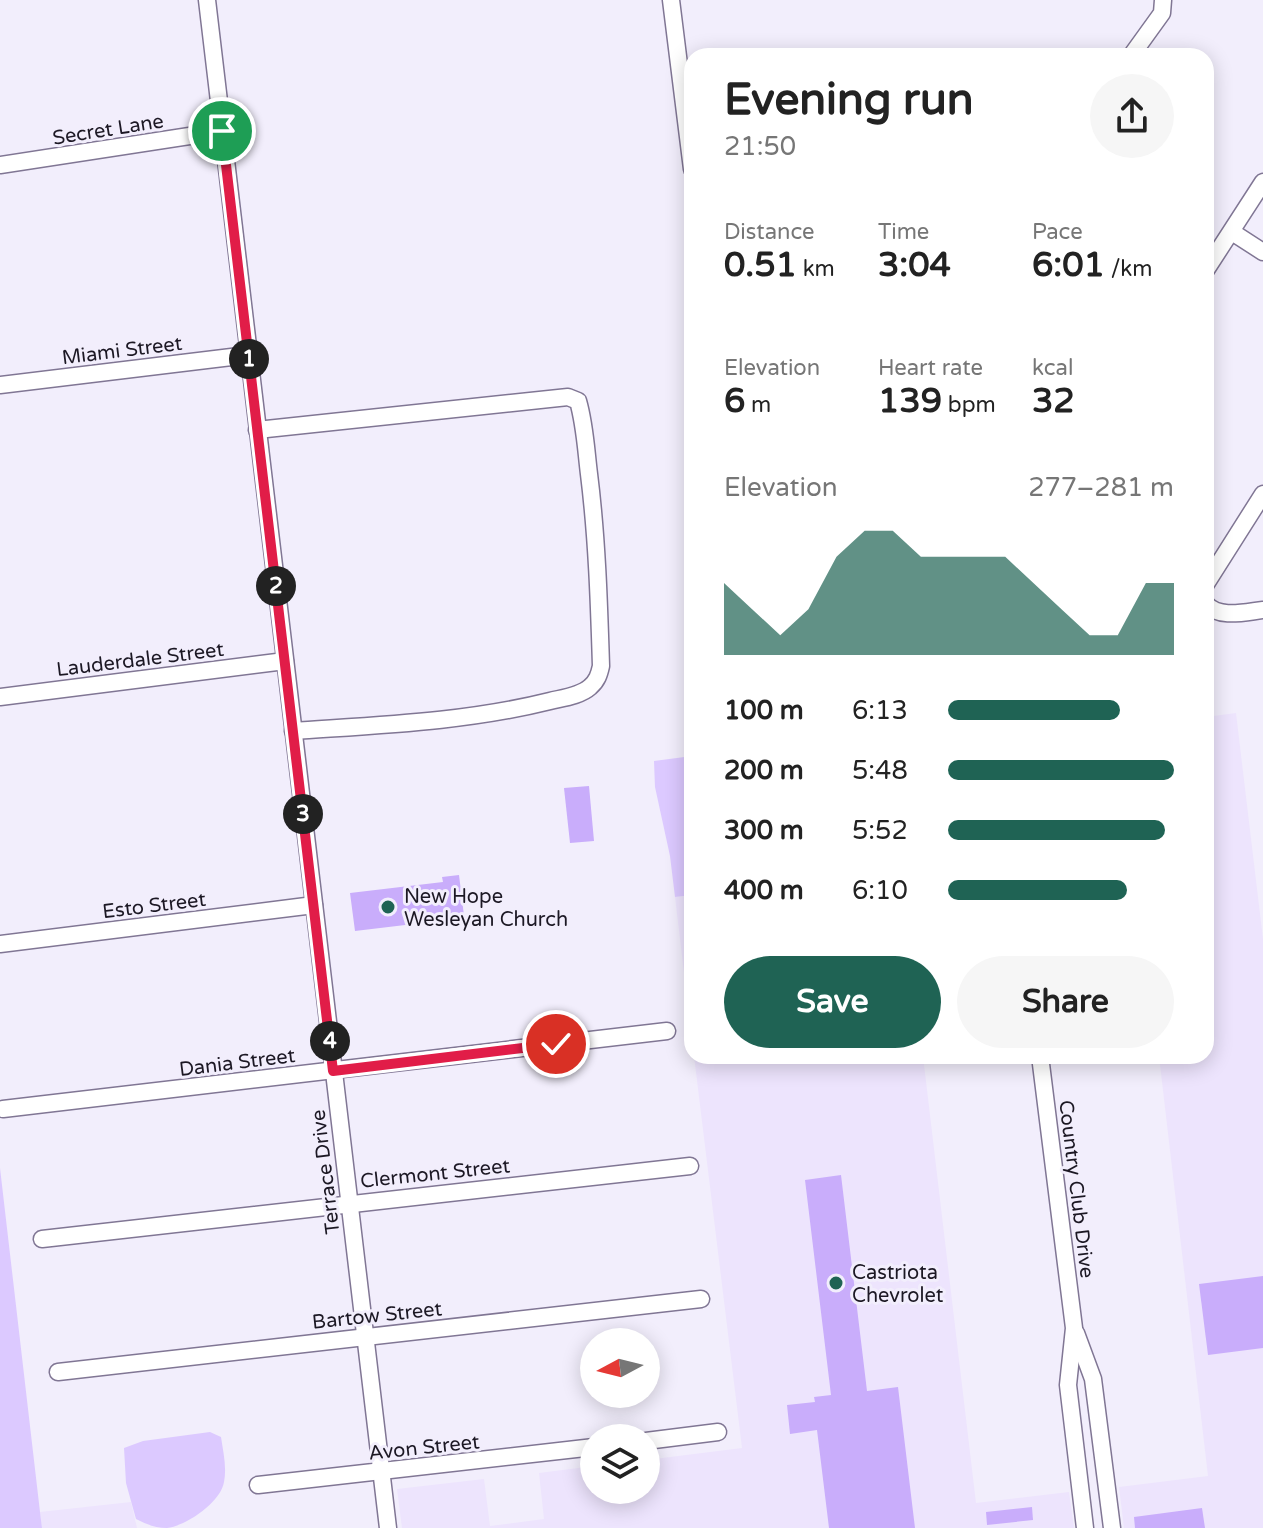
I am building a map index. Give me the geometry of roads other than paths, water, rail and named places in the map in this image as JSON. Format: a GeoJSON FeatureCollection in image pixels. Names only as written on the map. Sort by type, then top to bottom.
{"type":"FeatureCollection","features":[{"type":"Feature","properties":{"kind":"street","name":"Terrace Drive"},"geometry":{"type":"LineString","coordinates":[[207,0],[388,1528]]}},
{"type":"Feature","properties":{"kind":"street"},"geometry":{"type":"LineString","coordinates":[[671,0],[684,80]]}},
{"type":"Feature","properties":{"kind":"street"},"geometry":{"type":"LineString","coordinates":[[1137,48],[1162,13],[1163,0]]}},
{"type":"Feature","properties":{"kind":"street","name":"Secret Lane"},"geometry":{"type":"LineString","coordinates":[[0,165],[222,131]]}},
{"type":"Feature","properties":{"kind":"street"},"geometry":{"type":"LineString","coordinates":[[1214,258],[1263,182]]}},
{"type":"Feature","properties":{"kind":"street"},"geometry":{"type":"LineString","coordinates":[[1232,232],[1263,252]]}},
{"type":"Feature","properties":{"kind":"street","name":"Miami Street"},"geometry":{"type":"LineString","coordinates":[[0,385],[248,355]]}},
{"type":"Feature","properties":{"kind":"street"},"geometry":{"type":"LineString","coordinates":[[257,430],[568,397],[578,401],[582,417],[593,502],[601,666],[598,679],[589,689],[511,711],[450,720],[293,731]]}},
{"type":"Feature","properties":{"kind":"street"},"geometry":{"type":"LineString","coordinates":[[1214,571],[1263,494]]}},
{"type":"Feature","properties":{"kind":"street"},"geometry":{"type":"LineString","coordinates":[[1214,611],[1263,610]]}},
{"type":"Feature","properties":{"kind":"street","name":"Lauderdale Street"},"geometry":{"type":"LineString","coordinates":[[0,697],[285,661]]}},
{"type":"Feature","properties":{"kind":"street","name":"Esto Street"},"geometry":{"type":"LineString","coordinates":[[0,944],[314,905]]}},
{"type":"Feature","properties":{"kind":"street","name":"Dania Street"},"geometry":{"type":"LineString","coordinates":[[3,1109],[667,1031]]}},
{"type":"Feature","properties":{"kind":"street","name":"Country Club Drive"},"geometry":{"type":"LineString","coordinates":[[1041,1064],[1074,1328],[1068,1385],[1085,1528]]}},
{"type":"Feature","properties":{"kind":"street","name":"Clermont Street"},"geometry":{"type":"LineString","coordinates":[[42,1239],[690,1166]]}},
{"type":"Feature","properties":{"kind":"street","name":"Bartow Street"},"geometry":{"type":"LineString","coordinates":[[58,1372],[701,1299]]}},
{"type":"Feature","properties":{"kind":"street","name":"Country Club Drive"},"geometry":{"type":"LineString","coordinates":[[1074,1328],[1093,1379],[1112,1528]]}},
{"type":"Feature","properties":{"kind":"street"},"geometry":{"type":"LineString","coordinates":[[660,1439],[718,1432]]}},
{"type":"Feature","properties":{"kind":"street","name":"Avon Street"},"geometry":{"type":"LineString","coordinates":[[258,1485],[580,1449]]}},
{"type":"Feature","properties":{"kind":"street"},"geometry":{"type":"LineString","coordinates":[[1079,1475],[1105,1472]]}},
{"type":"Feature","properties":{"kind":"place","name":"New Hope Wesleyan Church"},"geometry":{"type":"Point","coordinates":[388,907]}},
{"type":"Feature","properties":{"kind":"place","name":"Castriota Chevrolet"},"geometry":{"type":"Point","coordinates":[836,1283]}}]}
